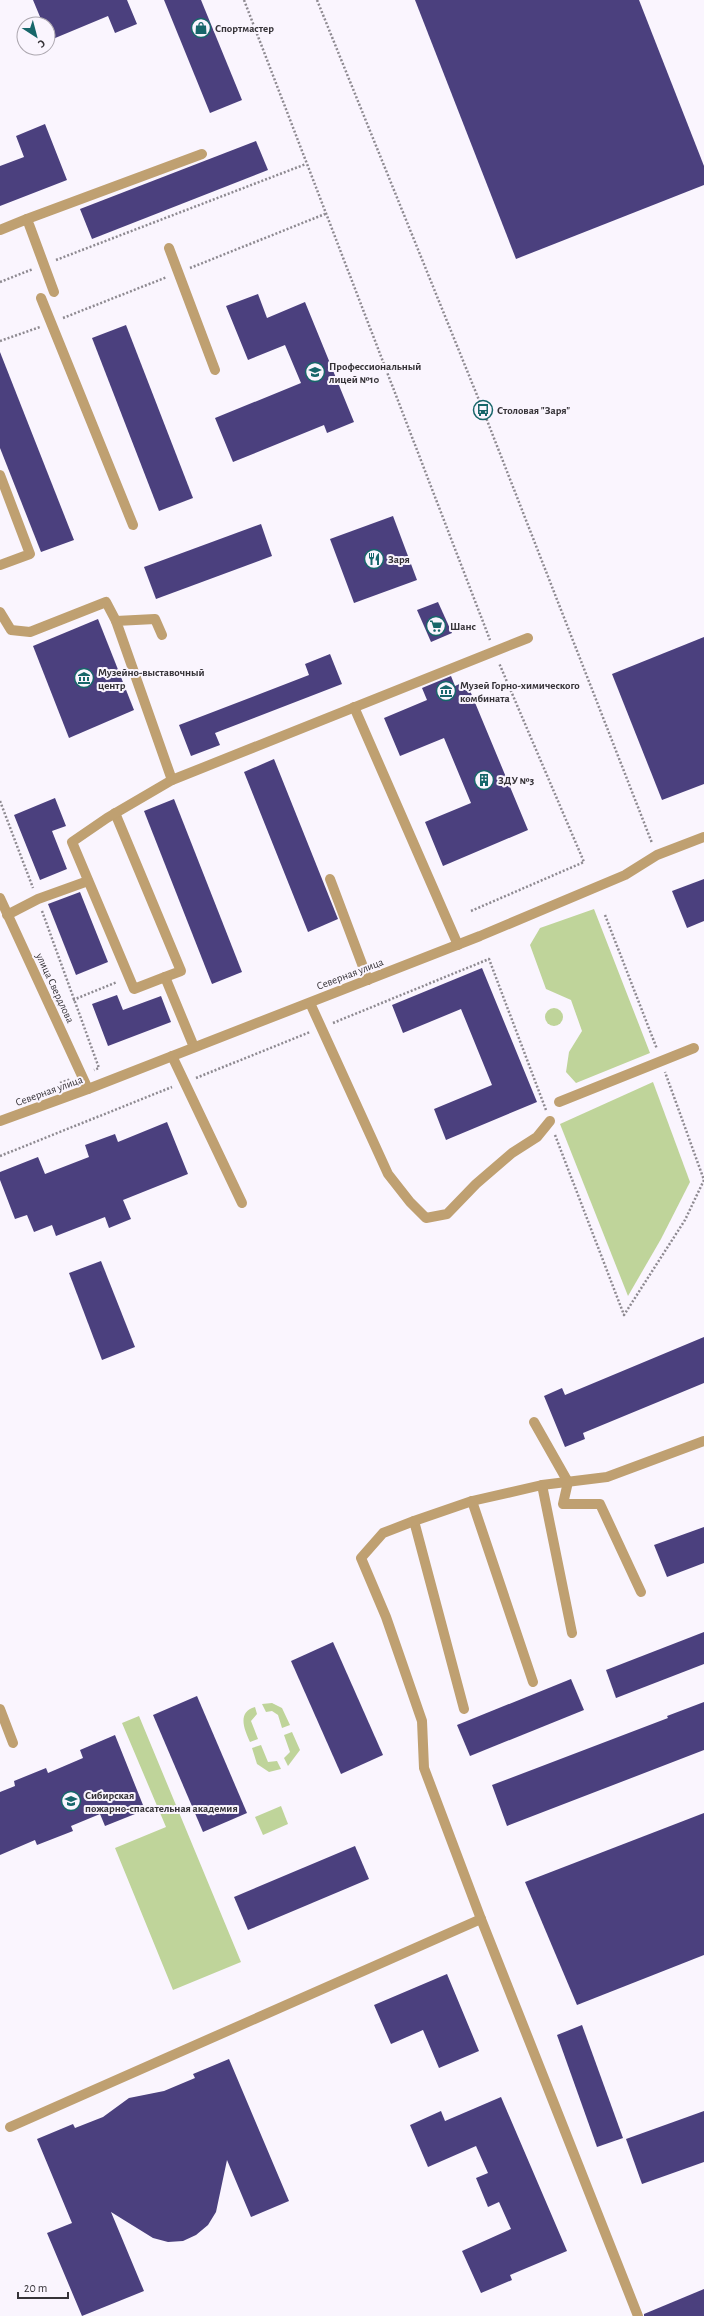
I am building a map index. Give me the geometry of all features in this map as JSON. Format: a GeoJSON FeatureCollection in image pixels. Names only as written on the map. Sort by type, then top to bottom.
{"type":"FeatureCollection","features":[{"type":"Feature","properties":{"kind":"street"},"geometry":{"type":"LineString","coordinates":[[0,230],[202,154]]}},
{"type":"Feature","properties":{"kind":"street"},"geometry":{"type":"LineString","coordinates":[[27,219],[54,292]]}},
{"type":"Feature","properties":{"kind":"street"},"geometry":{"type":"LineString","coordinates":[[169,248],[215,370]]}},
{"type":"Feature","properties":{"kind":"street"},"geometry":{"type":"LineString","coordinates":[[41,298],[132,525]]}},
{"type":"Feature","properties":{"kind":"street"},"geometry":{"type":"LineString","coordinates":[[0,476],[30,554],[0,565]]}},
{"type":"Feature","properties":{"kind":"street"},"geometry":{"type":"LineString","coordinates":[[0,612],[11,630],[30,632],[106,602],[116,621],[172,780]]}},
{"type":"Feature","properties":{"kind":"street"},"geometry":{"type":"LineString","coordinates":[[116,621],[154,619],[162,635]]}},
{"type":"Feature","properties":{"kind":"street"},"geometry":{"type":"LineString","coordinates":[[115,813],[181,971],[134,989],[72,842],[115,813],[172,780],[528,638]]}},
{"type":"Feature","properties":{"kind":"street"},"geometry":{"type":"LineString","coordinates":[[354,707],[458,945]]}},
{"type":"Feature","properties":{"kind":"street","name":"Северная улица"},"geometry":{"type":"LineString","coordinates":[[0,1122],[458,945],[625,875],[657,855],[704,837]]}},
{"type":"Feature","properties":{"kind":"street"},"geometry":{"type":"LineString","coordinates":[[330,880],[368,980]]}},
{"type":"Feature","properties":{"kind":"street"},"geometry":{"type":"LineString","coordinates":[[6,915],[38,899],[88,881]]}},
{"type":"Feature","properties":{"kind":"street","name":"улица Свердлова"},"geometry":{"type":"LineString","coordinates":[[0,898],[6,915],[88,1089]]}},
{"type":"Feature","properties":{"kind":"street"},"geometry":{"type":"LineString","coordinates":[[164,977],[194,1047]]}},
{"type":"Feature","properties":{"kind":"street"},"geometry":{"type":"LineString","coordinates":[[310,1003],[388,1174],[410,1202],[426,1218],[448,1214],[476,1184],[512,1153],[537,1137],[550,1121]]}},
{"type":"Feature","properties":{"kind":"street"},"geometry":{"type":"LineString","coordinates":[[559,1102],[694,1048]]}},
{"type":"Feature","properties":{"kind":"street"},"geometry":{"type":"LineString","coordinates":[[172,1056],[242,1203]]}},
{"type":"Feature","properties":{"kind":"street"},"geometry":{"type":"LineString","coordinates":[[534,1422],[568,1482],[563,1504],[600,1504],[640,1592]]}},
{"type":"Feature","properties":{"kind":"street"},"geometry":{"type":"LineString","coordinates":[[638,2316],[481,1919],[424,1768],[422,1721],[386,1617],[361,1558],[383,1533],[472,1501],[542,1485],[607,1477],[704,1441]]}},
{"type":"Feature","properties":{"kind":"street"},"geometry":{"type":"LineString","coordinates":[[542,1485],[572,1632]]}},
{"type":"Feature","properties":{"kind":"street"},"geometry":{"type":"LineString","coordinates":[[472,1501],[533,1682]]}},
{"type":"Feature","properties":{"kind":"street"},"geometry":{"type":"LineString","coordinates":[[414,1521],[464,1709]]}},
{"type":"Feature","properties":{"kind":"street"},"geometry":{"type":"LineString","coordinates":[[0,1709],[13,1743]]}},
{"type":"Feature","properties":{"kind":"street"},"geometry":{"type":"LineString","coordinates":[[10,2127],[481,1919]]}},
{"type":"Feature","properties":{"kind":"path"},"geometry":{"type":"LineString","coordinates":[[244,0],[494,651],[584,862],[471,912]]}},
{"type":"Feature","properties":{"kind":"path"},"geometry":{"type":"LineString","coordinates":[[317,0],[483,410],[657,855]]}},
{"type":"Feature","properties":{"kind":"path"},"geometry":{"type":"LineString","coordinates":[[0,282],[306,164]]}},
{"type":"Feature","properties":{"kind":"path"},"geometry":{"type":"LineString","coordinates":[[0,341],[51,323],[325,214]]}},
{"type":"Feature","properties":{"kind":"path"},"geometry":{"type":"LineString","coordinates":[[489,959],[624,1315],[685,1220],[704,1180],[661,1061],[605,915]]}},
{"type":"Feature","properties":{"kind":"path"},"geometry":{"type":"LineString","coordinates":[[73,1000],[121,980]]}},
{"type":"Feature","properties":{"kind":"path"},"geometry":{"type":"LineString","coordinates":[[0,1156],[176,1086]]}},
{"type":"Feature","properties":{"kind":"green space"},"geometry":{"type":"Polygon","coordinates":[[[594,909],[650,1053],[576,1083],[566,1072],[569,1052],[582,1031],[571,1000],[546,989],[530,945],[540,928],[594,909]]]}},
{"type":"Feature","properties":{"kind":"green space"},"geometry":{"type":"Polygon","coordinates":[[[554,1008],[560,1011],[563,1017],[560,1023],[554,1026],[548,1023],[545,1017],[548,1011],[554,1008]]]}},
{"type":"Feature","properties":{"kind":"green space"},"geometry":{"type":"Polygon","coordinates":[[[653,1082],[690,1182],[661,1239],[628,1296],[560,1124],[653,1082]]]}},
{"type":"Feature","properties":{"kind":"green space"},"geometry":{"type":"Polygon","coordinates":[[[272,1703],[282,1708],[290,1725],[282,1728],[278,1715],[272,1711],[266,1712],[262,1704],[272,1703]]]}},
{"type":"Feature","properties":{"kind":"green space"},"geometry":{"type":"Polygon","coordinates":[[[255,1707],[257,1714],[251,1721],[258,1739],[250,1742],[244,1727],[244,1717],[249,1709],[255,1707]]]}},
{"type":"Feature","properties":{"kind":"green space"},"geometry":{"type":"Polygon","coordinates":[[[139,1716],[241,1962],[173,1990],[115,1848],[166,1827],[122,1723],[139,1716]]]}},
{"type":"Feature","properties":{"kind":"green space"},"geometry":{"type":"Polygon","coordinates":[[[292,1732],[300,1750],[288,1766],[284,1758],[290,1752],[284,1735],[292,1732]]]}},
{"type":"Feature","properties":{"kind":"green space"},"geometry":{"type":"Polygon","coordinates":[[[261,1745],[268,1762],[277,1761],[281,1769],[269,1772],[257,1764],[252,1748],[261,1745]]]}},
{"type":"Feature","properties":{"kind":"green space"},"geometry":{"type":"Polygon","coordinates":[[[281,1806],[288,1824],[263,1835],[255,1817],[281,1806]]]}},
{"type":"Feature","properties":{"kind":"building"},"geometry":{"type":"Polygon","coordinates":[[[33,0],[127,0],[137,24],[115,33],[108,16],[56,38],[56,16],[40,16],[33,0]]]}},
{"type":"Feature","properties":{"kind":"building"},"geometry":{"type":"Polygon","coordinates":[[[164,0],[201,0],[242,100],[210,113],[164,0]]]}},
{"type":"Feature","properties":{"kind":"building"},"geometry":{"type":"Polygon","coordinates":[[[415,0],[639,0],[704,166],[704,185],[516,259],[415,0]]]}},
{"type":"Feature","properties":{"kind":"building"},"geometry":{"type":"Polygon","coordinates":[[[45,124],[67,180],[0,206],[0,166],[24,157],[16,136],[45,124]]]}},
{"type":"Feature","properties":{"kind":"building"},"geometry":{"type":"Polygon","coordinates":[[[256,141],[268,170],[92,239],[80,209],[256,141]]]}},
{"type":"Feature","properties":{"kind":"building","name":"Профессиональный лицей №10"},"geometry":{"type":"Polygon","coordinates":[[[258,294],[267,318],[305,302],[354,422],[327,433],[324,425],[233,462],[215,418],[301,383],[285,345],[248,360],[226,306],[258,294]]]}},
{"type":"Feature","properties":{"kind":"building"},"geometry":{"type":"Polygon","coordinates":[[[126,325],[193,498],[159,511],[92,338],[126,325]]]}},
{"type":"Feature","properties":{"kind":"building"},"geometry":{"type":"Polygon","coordinates":[[[0,352],[74,540],[41,552],[0,448],[0,352]]]}},
{"type":"Feature","properties":{"kind":"building","name":"Заря"},"geometry":{"type":"Polygon","coordinates":[[[393,516],[417,580],[354,603],[330,539],[393,516]]]}},
{"type":"Feature","properties":{"kind":"building"},"geometry":{"type":"Polygon","coordinates":[[[261,524],[272,556],[156,599],[144,567],[261,524]]]}},
{"type":"Feature","properties":{"kind":"building","name":"Шанс"},"geometry":{"type":"Polygon","coordinates":[[[438,602],[452,633],[431,642],[417,610],[438,602]]]}},
{"type":"Feature","properties":{"kind":"building","name":"Музейно-выставочный центр"},"geometry":{"type":"Polygon","coordinates":[[[98,619],[134,710],[69,738],[33,646],[98,619]]]}},
{"type":"Feature","properties":{"kind":"building"},"geometry":{"type":"Polygon","coordinates":[[[704,637],[704,784],[662,800],[612,674],[704,637]]]}},
{"type":"Feature","properties":{"kind":"building"},"geometry":{"type":"Polygon","coordinates":[[[330,654],[342,684],[215,733],[220,745],[191,756],[179,725],[309,675],[305,664],[330,654]]]}},
{"type":"Feature","properties":{"kind":"building","name":"ЗДУ №3"},"geometry":{"type":"Polygon","coordinates":[[[451,676],[455,686],[466,681],[528,830],[443,866],[425,822],[471,803],[444,738],[400,756],[384,718],[427,700],[422,688],[451,676]]]}},
{"type":"Feature","properties":{"kind":"building"},"geometry":{"type":"Polygon","coordinates":[[[274,759],[338,919],[308,932],[244,772],[274,759]]]}},
{"type":"Feature","properties":{"kind":"building"},"geometry":{"type":"Polygon","coordinates":[[[55,798],[66,826],[52,831],[67,869],[40,880],[14,815],[55,798]]]}},
{"type":"Feature","properties":{"kind":"building"},"geometry":{"type":"Polygon","coordinates":[[[174,799],[242,972],[212,984],[144,811],[174,799]]]}},
{"type":"Feature","properties":{"kind":"building"},"geometry":{"type":"Polygon","coordinates":[[[704,879],[704,921],[687,928],[672,891],[704,879]]]}},
{"type":"Feature","properties":{"kind":"building"},"geometry":{"type":"Polygon","coordinates":[[[80,892],[108,962],[76,975],[48,904],[80,892]]]}},
{"type":"Feature","properties":{"kind":"building"},"geometry":{"type":"Polygon","coordinates":[[[482,968],[537,1102],[446,1140],[434,1109],[492,1085],[461,1009],[403,1033],[392,1005],[482,968]]]}},
{"type":"Feature","properties":{"kind":"building"},"geometry":{"type":"Polygon","coordinates":[[[117,995],[123,1010],[161,996],[171,1022],[108,1046],[92,1004],[117,995]]]}},
{"type":"Feature","properties":{"kind":"building"},"geometry":{"type":"Polygon","coordinates":[[[167,1122],[188,1174],[123,1200],[131,1219],[109,1228],[105,1217],[56,1236],[52,1225],[34,1232],[27,1215],[15,1219],[0,1180],[0,1172],[38,1157],[45,1174],[89,1157],[85,1145],[115,1134],[118,1142],[167,1122]]]}},
{"type":"Feature","properties":{"kind":"building"},"geometry":{"type":"Polygon","coordinates":[[[101,1261],[135,1347],[102,1360],[69,1273],[101,1261]]]}},
{"type":"Feature","properties":{"kind":"building"},"geometry":{"type":"Polygon","coordinates":[[[704,1337],[704,1383],[583,1433],[585,1439],[565,1447],[544,1396],[562,1388],[565,1395],[704,1337]]]}},
{"type":"Feature","properties":{"kind":"building"},"geometry":{"type":"Polygon","coordinates":[[[704,1527],[704,1563],[667,1577],[654,1545],[704,1527]]]}},
{"type":"Feature","properties":{"kind":"building"},"geometry":{"type":"Polygon","coordinates":[[[704,1632],[704,1664],[616,1698],[606,1670],[704,1632]]]}},
{"type":"Feature","properties":{"kind":"building"},"geometry":{"type":"Polygon","coordinates":[[[333,1642],[383,1755],[341,1774],[291,1661],[333,1642]]]}},
{"type":"Feature","properties":{"kind":"building"},"geometry":{"type":"Polygon","coordinates":[[[571,1679],[584,1710],[470,1756],[457,1725],[571,1679]]]}},
{"type":"Feature","properties":{"kind":"building"},"geometry":{"type":"Polygon","coordinates":[[[197,1696],[247,1813],[203,1832],[153,1715],[197,1696]]]}},
{"type":"Feature","properties":{"kind":"building"},"geometry":{"type":"Polygon","coordinates":[[[704,1702],[704,1750],[507,1826],[492,1785],[668,1718],[667,1716],[704,1702]]]}},
{"type":"Feature","properties":{"kind":"building","name":"Сибирская пожарно-спасательная академия"},"geometry":{"type":"Polygon","coordinates":[[[115,1735],[145,1810],[105,1826],[100,1814],[71,1826],[73,1831],[37,1845],[35,1840],[0,1855],[0,1792],[15,1786],[14,1781],[46,1768],[48,1773],[83,1758],[80,1750],[115,1735]]]}},
{"type":"Feature","properties":{"kind":"building"},"geometry":{"type":"Polygon","coordinates":[[[704,1813],[704,1955],[577,2005],[525,1882],[704,1813]]]}},
{"type":"Feature","properties":{"kind":"building"},"geometry":{"type":"Polygon","coordinates":[[[355,1846],[369,1879],[248,1930],[234,1897],[355,1846]]]}},
{"type":"Feature","properties":{"kind":"building"},"geometry":{"type":"Polygon","coordinates":[[[447,1974],[479,2051],[439,2068],[423,2030],[391,2044],[374,2005],[447,1974]]]}},
{"type":"Feature","properties":{"kind":"building"},"geometry":{"type":"Polygon","coordinates":[[[582,2025],[623,2138],[597,2147],[557,2035],[582,2025]]]}},
{"type":"Feature","properties":{"kind":"building"},"geometry":{"type":"Polygon","coordinates":[[[229,2059],[289,2201],[251,2217],[227,2160],[216,2212],[208,2225],[196,2235],[183,2241],[168,2242],[153,2238],[111,2212],[144,2291],[82,2316],[47,2233],[72,2223],[37,2139],[73,2124],[75,2128],[103,2117],[129,2098],[164,2091],[195,2078],[193,2074],[229,2059]]]}},
{"type":"Feature","properties":{"kind":"building"},"geometry":{"type":"Polygon","coordinates":[[[501,2097],[567,2251],[510,2275],[512,2280],[481,2293],[462,2251],[511,2229],[499,2202],[488,2207],[476,2178],[488,2173],[476,2146],[428,2167],[410,2125],[441,2111],[445,2121],[501,2097]]]}},
{"type":"Feature","properties":{"kind":"building"},"geometry":{"type":"Polygon","coordinates":[[[704,2111],[704,2162],[642,2184],[626,2139],[704,2111]]]}},
{"type":"Feature","properties":{"kind":"building"},"geometry":{"type":"Polygon","coordinates":[[[704,2289],[704,2316],[644,2316],[644,2314],[704,2289]]]}},
{"type":"Feature","properties":{"kind":"place","name":"Спортмастер"},"geometry":{"type":"Point","coordinates":[201,28]}},
{"type":"Feature","properties":{"kind":"place","name":"Профессиональный лицей №10"},"geometry":{"type":"Point","coordinates":[315,372]}},
{"type":"Feature","properties":{"kind":"place","name":"Столовая \"Заря\""},"geometry":{"type":"Point","coordinates":[483,410]}},
{"type":"Feature","properties":{"kind":"place","name":"Заря"},"geometry":{"type":"Point","coordinates":[374,559]}},
{"type":"Feature","properties":{"kind":"place","name":"Шанс"},"geometry":{"type":"Point","coordinates":[436,626]}},
{"type":"Feature","properties":{"kind":"place","name":"Музейно-выставочный центр"},"geometry":{"type":"Point","coordinates":[84,678]}},
{"type":"Feature","properties":{"kind":"place","name":"Музей Горно-химического комбината"},"geometry":{"type":"Point","coordinates":[446,691]}},
{"type":"Feature","properties":{"kind":"place","name":"ЗДУ №3"},"geometry":{"type":"Point","coordinates":[484,780]}},
{"type":"Feature","properties":{"kind":"place","name":"Сибирская пожарно-спасательная академия"},"geometry":{"type":"Point","coordinates":[71,1801]}}]}
